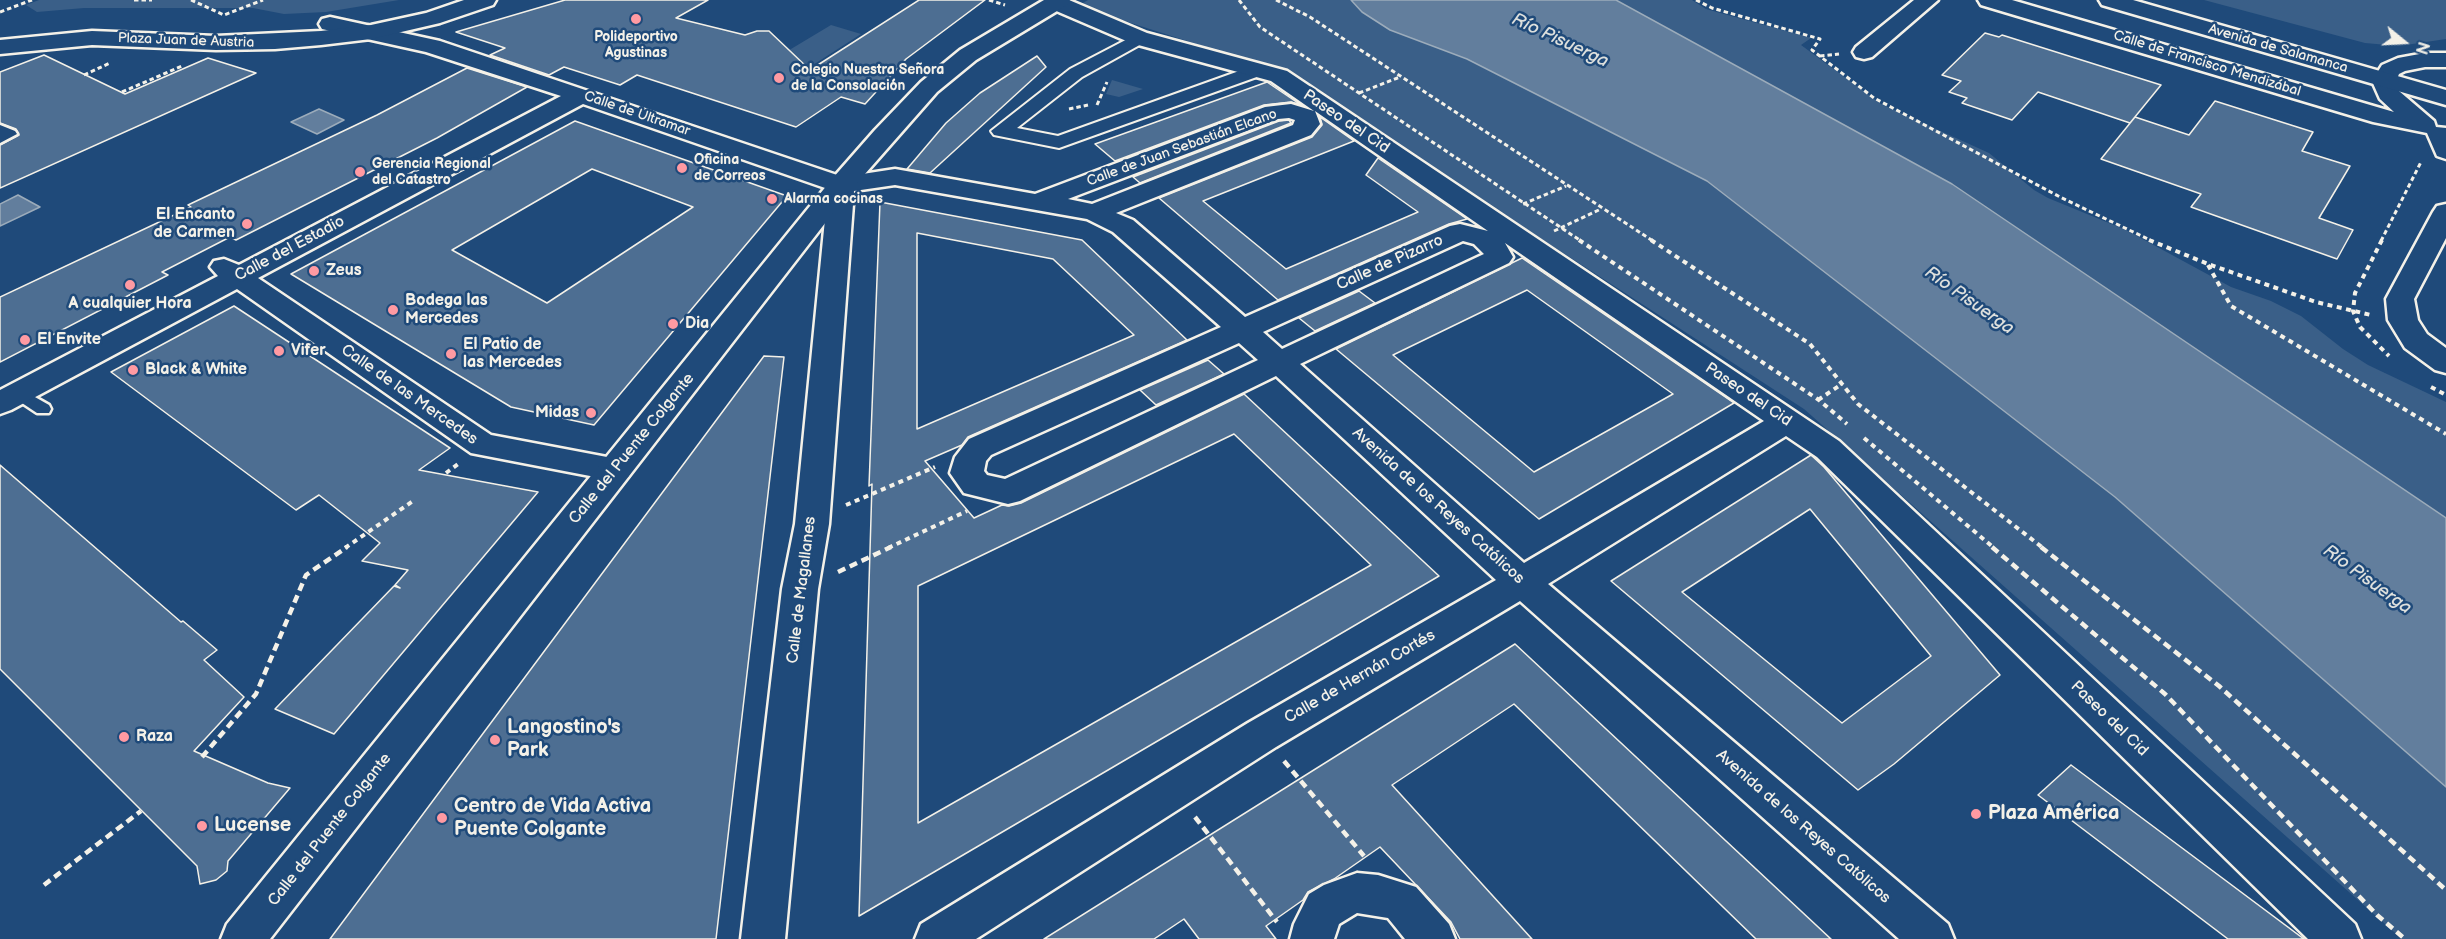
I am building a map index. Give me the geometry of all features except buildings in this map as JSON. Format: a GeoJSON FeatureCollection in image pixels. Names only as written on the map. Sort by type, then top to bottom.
{"type":"FeatureCollection","features":[{"type":"Feature","properties":{"kind":"main road","name":"Plaza Juan de Austria"},"geometry":{"type":"LineString","coordinates":[[2,41],[72,21],[273,27],[330,24],[485,0]]}},
{"type":"Feature","properties":{"kind":"main road"},"geometry":{"type":"LineString","coordinates":[[1864,52],[1927,0]]}},
{"type":"Feature","properties":{"kind":"main road","name":"Calle de Francisco Mendizábal"},"geometry":{"type":"LineString","coordinates":[[1989,0],[2382,117],[2439,137]]}},
{"type":"Feature","properties":{"kind":"main road","name":"Avenida de Salamanca"},"geometry":{"type":"LineString","coordinates":[[2110,0],[2387,75],[2446,86]]}},
{"type":"Feature","properties":{"kind":"main road","name":"Avenida de Salamanca"},"geometry":{"type":"LineString","coordinates":[[2150,0],[2387,75],[2446,99]]}},
{"type":"Feature","properties":{"kind":"main road","name":"Paseo del Cid"},"geometry":{"type":"LineString","coordinates":[[1057,1],[1131,42],[1279,76],[1828,449],[2339,939]]}},
{"type":"Feature","properties":{"kind":"main road","name":"Calle del Puente Colgante"},"geometry":{"type":"LineString","coordinates":[[243,939],[841,185],[873,148],[929,87],[968,55],[1057,1]]}},
{"type":"Feature","properties":{"kind":"main road","name":"Plaza Juan de Austria"},"geometry":{"type":"LineString","coordinates":[[2,41],[92,38],[216,43],[276,42],[371,32],[438,9]]}},
{"type":"Feature","properties":{"kind":"main road"},"geometry":{"type":"LineString","coordinates":[[432,46],[421,33],[425,24],[438,9]]}},
{"type":"Feature","properties":{"kind":"main road","name":"Plaza Juan de Austria"},"geometry":{"type":"LineString","coordinates":[[330,24],[371,32]]}},
{"type":"Feature","properties":{"kind":"main road","name":"Calle de Ultramar"},"geometry":{"type":"LineString","coordinates":[[371,32],[432,46],[841,185]]}},
{"type":"Feature","properties":{"kind":"main road"},"geometry":{"type":"LineString","coordinates":[[2439,137],[2414,119],[2388,94],[2387,75],[2410,62],[2446,60]]}},
{"type":"Feature","properties":{"kind":"main road","name":"Calle del Estadio"},"geometry":{"type":"LineString","coordinates":[[6,394],[231,272],[574,93]]}},
{"type":"Feature","properties":{"kind":"main road","name":"Calle de Juan Sebastián Elcano"},"geometry":{"type":"LineString","coordinates":[[1037,202],[1274,112],[1291,111],[1306,116],[1308,124],[1302,130],[1094,212]]}},
{"type":"Feature","properties":{"kind":"main road"},"geometry":{"type":"LineString","coordinates":[[873,148],[895,177]]}},
{"type":"Feature","properties":{"kind":"main road","name":"Avenida de los Reyes Católicos"},"geometry":{"type":"LineString","coordinates":[[841,185],[895,177],[1094,212],[1123,226],[1280,363],[1522,582],[1932,939]]}},
{"type":"Feature","properties":{"kind":"main road","name":"Calle de Magallanes"},"geometry":{"type":"LineString","coordinates":[[763,939],[800,590],[812,520],[841,185]]}},
{"type":"Feature","properties":{"kind":"main road"},"geometry":{"type":"LineString","coordinates":[[2445,363],[2416,341],[2403,320],[2400,299],[2446,212]]}},
{"type":"Feature","properties":{"kind":"main road","name":"Calle de Pizarro"},"geometry":{"type":"LineString","coordinates":[[980,447],[1460,232],[1484,238],[1497,251],[1499,257],[1008,492]]}},
{"type":"Feature","properties":{"kind":"main road"},"geometry":{"type":"LineString","coordinates":[[797,242],[818,236],[836,240]]}},
{"type":"Feature","properties":{"kind":"main road","name":"Calle de las Mercedes"},"geometry":{"type":"LineString","coordinates":[[231,272],[482,445],[616,468]]}},
{"type":"Feature","properties":{"kind":"main road","name":"Calle de Hernán Cortés"},"geometry":{"type":"LineString","coordinates":[[937,939],[1262,735],[1522,582],[1787,421]]}},
{"type":"Feature","properties":{"kind":"main road"},"geometry":{"type":"LineString","coordinates":[[980,447],[971,457],[967,473],[976,485],[1008,492]]}},
{"type":"Feature","properties":{"kind":"main road"},"geometry":{"type":"LineString","coordinates":[[1298,934],[1316,924],[1324,909],[1339,899],[1357,893],[1401,901],[1433,939]]}},
{"type":"Feature","properties":{"kind":"street"},"geometry":{"type":"LineString","coordinates":[[1131,42],[1076,73],[1000,131],[1059,142],[1259,70]]}},
{"type":"Feature","properties":{"kind":"lane"},"geometry":{"type":"LineString","coordinates":[[0,129],[11,134],[0,139]]}},
{"type":"Feature","properties":{"kind":"lane"},"geometry":{"type":"LineString","coordinates":[[6,394],[43,409]]}},
{"type":"Feature","properties":{"kind":"path"},"geometry":{"type":"LineString","coordinates":[[0,12],[32,0]]}},
{"type":"Feature","properties":{"kind":"path"},"geometry":{"type":"LineString","coordinates":[[134,0],[152,0]]}},
{"type":"Feature","properties":{"kind":"path"},"geometry":{"type":"LineString","coordinates":[[191,0],[224,15],[263,0]]}},
{"type":"Feature","properties":{"kind":"path"},"geometry":{"type":"LineString","coordinates":[[1276,0],[1310,17],[1810,344],[1858,404],[2219,686],[2446,890]]}},
{"type":"Feature","properties":{"kind":"path"},"geometry":{"type":"LineString","coordinates":[[1696,0],[1712,8],[1820,39],[1812,50],[1874,98],[2060,197],[2208,264],[2316,302],[2403,320]]}},
{"type":"Feature","properties":{"kind":"path"},"geometry":{"type":"LineString","coordinates":[[1084,133],[1131,42]]}},
{"type":"Feature","properties":{"kind":"path"},"geometry":{"type":"LineString","coordinates":[[122,92],[185,64]]}},
{"type":"Feature","properties":{"kind":"path"},"geometry":{"type":"LineString","coordinates":[[2208,264],[2231,306],[2446,434]]}},
{"type":"Feature","properties":{"kind":"path"},"geometry":{"type":"LineString","coordinates":[[812,520],[980,447]]}},
{"type":"Feature","properties":{"kind":"path"},"geometry":{"type":"LineString","coordinates":[[800,590],[1008,492]]}},
{"type":"Feature","properties":{"kind":"path"},"geometry":{"type":"LineString","coordinates":[[202,757],[256,694],[306,575],[413,501]]}},
{"type":"Feature","properties":{"kind":"path"},"geometry":{"type":"LineString","coordinates":[[1262,735],[1401,901]]}},
{"type":"Feature","properties":{"kind":"path"},"geometry":{"type":"LineString","coordinates":[[1174,790],[1298,934]]}},
{"type":"Feature","properties":{"kind":"path"},"geometry":{"type":"LineString","coordinates":[[44,885],[141,811]]}},
{"type":"Feature","properties":{"kind":"shaded area"},"geometry":{"type":"Polygon","coordinates":[[[39,0],[399,0],[326,12],[284,14],[253,8],[84,8],[37,12],[26,5],[39,0]]]}},
{"type":"Feature","properties":{"kind":"shaded area"},"geometry":{"type":"Polygon","coordinates":[[[1088,0],[1351,0],[1362,12],[1467,59],[1707,181],[2115,497],[2446,787],[2446,939],[2402,939],[1804,409],[1284,72],[1078,6],[1088,0]]]}},
{"type":"Feature","properties":{"kind":"shaded area"},"geometry":{"type":"Polygon","coordinates":[[[1616,0],[1692,0],[1706,9],[1811,38],[1801,45],[1881,104],[1989,153],[2034,190],[2048,198],[2126,230],[2231,287],[2271,301],[2301,316],[2343,349],[2368,365],[2446,402],[2446,518],[1952,184],[1616,0]]]}},
{"type":"Feature","properties":{"kind":"shaded area"},"geometry":{"type":"Polygon","coordinates":[[[2204,0],[2446,0],[2446,39],[2399,46],[2365,43],[2204,0]]]}},
{"type":"Feature","properties":{"kind":"shaded area"},"geometry":{"type":"Polygon","coordinates":[[[831,25],[861,34],[799,74],[766,64],[831,25]]]}},
{"type":"Feature","properties":{"kind":"shaded area"},"geometry":{"type":"Polygon","coordinates":[[[1112,80],[1143,89],[1119,97],[1106,94],[1112,80]]]}},
{"type":"Feature","properties":{"kind":"water","name":"Río Pisuerga"},"geometry":{"type":"Polygon","coordinates":[[[1351,0],[1616,0],[1952,184],[2446,518],[2446,787],[2115,497],[1707,181],[1467,59],[1390,30],[1362,12],[1351,0]]]}},
{"type":"Feature","properties":{"kind":"water"},"geometry":{"type":"Polygon","coordinates":[[[319,109],[344,120],[317,134],[291,122],[319,109]]]}},
{"type":"Feature","properties":{"kind":"water"},"geometry":{"type":"Polygon","coordinates":[[[18,195],[40,207],[0,226],[0,204],[18,195]]]}},
{"type":"Feature","properties":{"kind":"place","name":"Polideportivo Agustinas"},"geometry":{"type":"Point","coordinates":[636,19]}},
{"type":"Feature","properties":{"kind":"place","name":"Colegio Nuestra Señora de la Consolación"},"geometry":{"type":"Point","coordinates":[779,78]}},
{"type":"Feature","properties":{"kind":"place","name":"Oficina de Correos"},"geometry":{"type":"Point","coordinates":[682,168]}},
{"type":"Feature","properties":{"kind":"place","name":"Gerencia Regional del Catastro"},"geometry":{"type":"Point","coordinates":[360,172]}},
{"type":"Feature","properties":{"kind":"place","name":"Alarma cocinas"},"geometry":{"type":"Point","coordinates":[772,199]}},
{"type":"Feature","properties":{"kind":"place","name":"El Encanto de Carmen"},"geometry":{"type":"Point","coordinates":[247,224]}},
{"type":"Feature","properties":{"kind":"place","name":"Zeus"},"geometry":{"type":"Point","coordinates":[314,271]}},
{"type":"Feature","properties":{"kind":"place","name":"A cualquier Hora"},"geometry":{"type":"Point","coordinates":[130,285]}},
{"type":"Feature","properties":{"kind":"place","name":"Bodega las Mercedes"},"geometry":{"type":"Point","coordinates":[393,310]}},
{"type":"Feature","properties":{"kind":"place","name":"Dia"},"geometry":{"type":"Point","coordinates":[673,324]}},
{"type":"Feature","properties":{"kind":"place","name":"El Envite"},"geometry":{"type":"Point","coordinates":[25,340]}},
{"type":"Feature","properties":{"kind":"place","name":"Vifer"},"geometry":{"type":"Point","coordinates":[279,351]}},
{"type":"Feature","properties":{"kind":"place","name":"El Patio de las Mercedes"},"geometry":{"type":"Point","coordinates":[451,354]}},
{"type":"Feature","properties":{"kind":"place","name":"Black & White"},"geometry":{"type":"Point","coordinates":[133,370]}},
{"type":"Feature","properties":{"kind":"place","name":"Midas"},"geometry":{"type":"Point","coordinates":[591,413]}},
{"type":"Feature","properties":{"kind":"place","name":"Raza"},"geometry":{"type":"Point","coordinates":[124,737]}},
{"type":"Feature","properties":{"kind":"place","name":"Langostino's Park"},"geometry":{"type":"Point","coordinates":[495,740]}},
{"type":"Feature","properties":{"kind":"place","name":"Plaza América"},"geometry":{"type":"Point","coordinates":[1976,814]}},
{"type":"Feature","properties":{"kind":"place","name":"Centro de Vida Activa Puente Colgante"},"geometry":{"type":"Point","coordinates":[442,818]}},
{"type":"Feature","properties":{"kind":"place","name":"Lucense"},"geometry":{"type":"Point","coordinates":[202,826]}}]}
